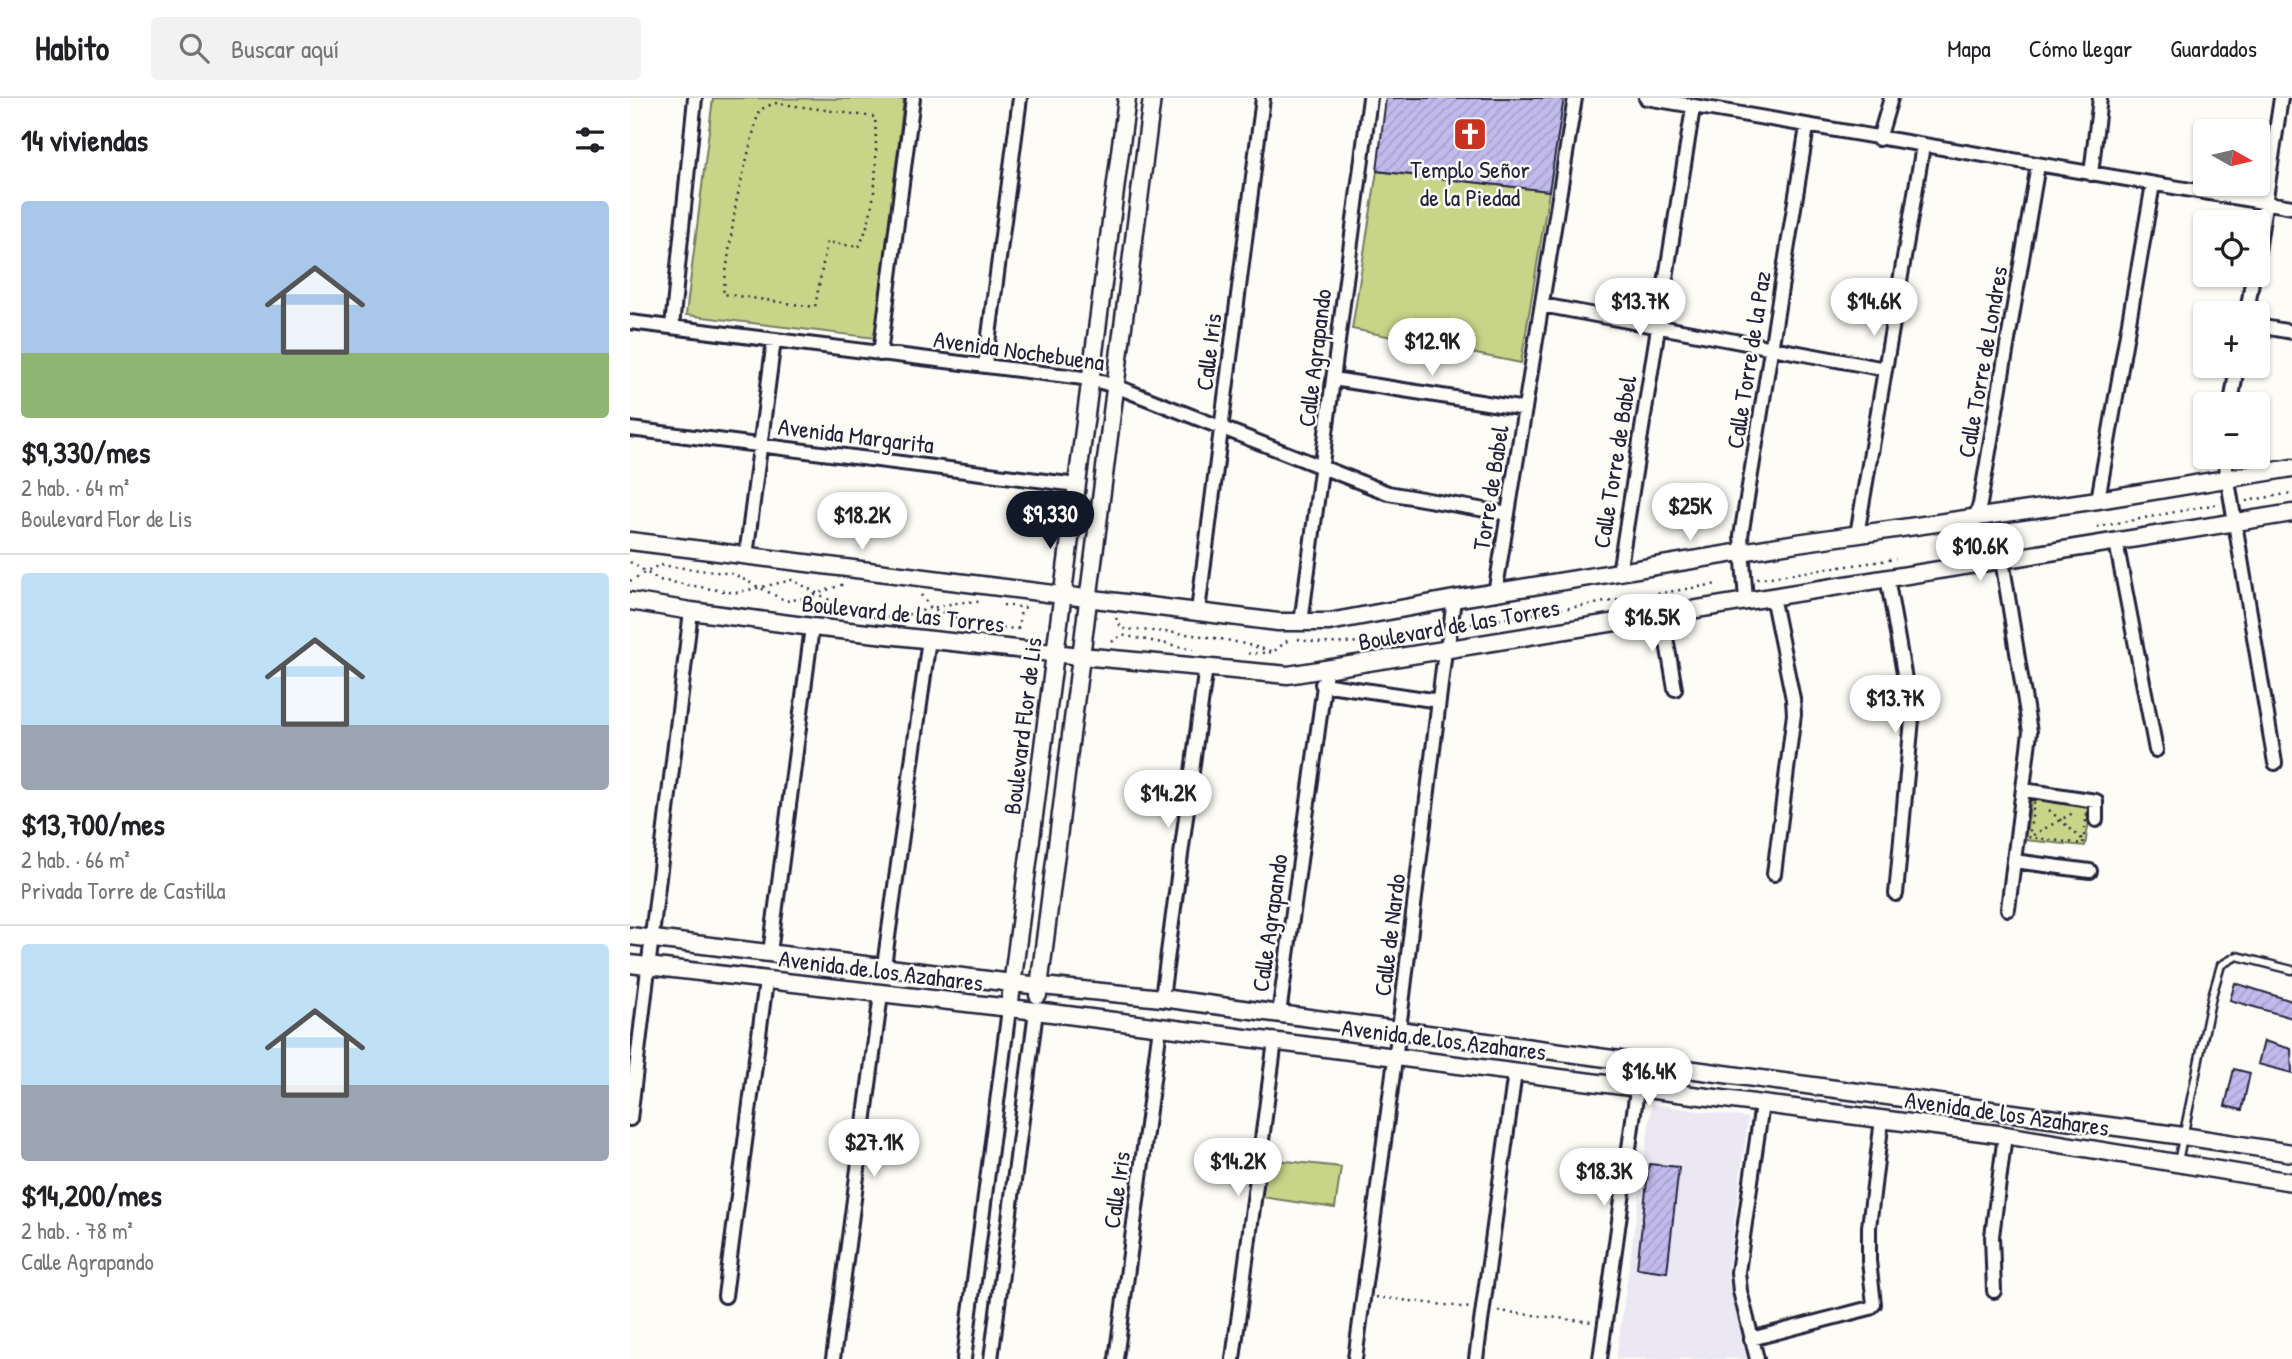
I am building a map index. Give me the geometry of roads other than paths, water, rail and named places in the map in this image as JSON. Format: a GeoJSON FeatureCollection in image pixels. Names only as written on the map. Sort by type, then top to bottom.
{"type":"FeatureCollection","features":[{"type":"Feature","properties":{"kind":"street"},"geometry":{"type":"LineString","coordinates":[[672,327],[695,98]]}},
{"type":"Feature","properties":{"kind":"street"},"geometry":{"type":"LineString","coordinates":[[880,354],[913,98]]}},
{"type":"Feature","properties":{"kind":"street"},"geometry":{"type":"LineString","coordinates":[[985,366],[1020,98]]}},
{"type":"Feature","properties":{"kind":"street","name":"Boulevard Flor de Lis"},"geometry":{"type":"LineString","coordinates":[[964,1359],[1127,98]]}},
{"type":"Feature","properties":{"kind":"street","name":"Boulevard Flor de Lis"},"geometry":{"type":"LineString","coordinates":[[990,1359],[1152,98]]}},
{"type":"Feature","properties":{"kind":"street","name":"Calle Iris"},"geometry":{"type":"LineString","coordinates":[[1198,611],[1263,98]]}},
{"type":"Feature","properties":{"kind":"street","name":"Calle Agrapando"},"geometry":{"type":"LineString","coordinates":[[1301,623],[1370,98]]}},
{"type":"Feature","properties":{"kind":"street","name":"Torre de Babel"},"geometry":{"type":"LineString","coordinates":[[1495,594],[1575,98]]}},
{"type":"Feature","properties":{"kind":"street"},"geometry":{"type":"LineString","coordinates":[[1646,98],[1703,105],[1807,127],[2292,207]]}},
{"type":"Feature","properties":{"kind":"street"},"geometry":{"type":"LineString","coordinates":[[1880,139],[1891,98]]}},
{"type":"Feature","properties":{"kind":"street"},"geometry":{"type":"LineString","coordinates":[[2091,174],[2100,98]]}},
{"type":"Feature","properties":{"kind":"street"},"geometry":{"type":"LineString","coordinates":[[2265,210],[2281,98]]}},
{"type":"Feature","properties":{"kind":"street","name":"Calle Torre de Babel"},"geometry":{"type":"LineString","coordinates":[[1619,573],[1658,326],[1703,105]]}},
{"type":"Feature","properties":{"kind":"street","name":"Calle Torre de la Paz"},"geometry":{"type":"LineString","coordinates":[[1746,600],[1741,536],[1807,127]]}},
{"type":"Feature","properties":{"kind":"street"},"geometry":{"type":"LineString","coordinates":[[1857,536],[1923,146]]}},
{"type":"Feature","properties":{"kind":"street","name":"Calle Torre de Londres"},"geometry":{"type":"LineString","coordinates":[[1978,565],[1972,527],[1980,504],[2038,165]]}},
{"type":"Feature","properties":{"kind":"street"},"geometry":{"type":"LineString","coordinates":[[2098,500],[2152,184]]}},
{"type":"Feature","properties":{"kind":"street"},"geometry":{"type":"LineString","coordinates":[[1542,304],[1885,369]]}},
{"type":"Feature","properties":{"kind":"street","name":"Avenida Nochebuena"},"geometry":{"type":"LineString","coordinates":[[630,322],[1091,379],[1221,426],[1395,495],[1508,514]]}},
{"type":"Feature","properties":{"kind":"street"},"geometry":{"type":"LineString","coordinates":[[2270,328],[2292,332]]}},
{"type":"Feature","properties":{"kind":"street"},"geometry":{"type":"LineString","coordinates":[[746,556],[774,340]]}},
{"type":"Feature","properties":{"kind":"street"},"geometry":{"type":"LineString","coordinates":[[1333,379],[1525,409]]}},
{"type":"Feature","properties":{"kind":"street","name":"Avenida Margarita"},"geometry":{"type":"LineString","coordinates":[[630,429],[1077,485]]}},
{"type":"Feature","properties":{"kind":"street","name":"Boulevard de las Torres"},"geometry":{"type":"LineString","coordinates":[[630,541],[1088,600],[1278,622],[1329,622],[1454,599],[2292,468]]}},
{"type":"Feature","properties":{"kind":"street"},"geometry":{"type":"LineString","coordinates":[[2226,469],[2275,763]]}},
{"type":"Feature","properties":{"kind":"street","name":"Boulevard de las Torres"},"geometry":{"type":"LineString","coordinates":[[630,601],[813,627],[1081,656],[1206,666],[1264,675],[1324,677],[1445,650],[2292,513]]}},
{"type":"Feature","properties":{"kind":"street"},"geometry":{"type":"LineString","coordinates":[[2116,542],[2156,750]]}},
{"type":"Feature","properties":{"kind":"street"},"geometry":{"type":"LineString","coordinates":[[2002,560],[2029,724],[2029,793],[2014,861],[2008,909]]}},
{"type":"Feature","properties":{"kind":"street"},"geometry":{"type":"LineString","coordinates":[[1887,577],[1912,719],[1896,894]]}},
{"type":"Feature","properties":{"kind":"street"},"geometry":{"type":"LineString","coordinates":[[1772,596],[1794,714],[1774,874]]}},
{"type":"Feature","properties":{"kind":"street","name":"Calle de Nardo"},"geometry":{"type":"LineString","coordinates":[[1355,1359],[1445,650],[1454,599]]}},
{"type":"Feature","properties":{"kind":"street"},"geometry":{"type":"LineString","coordinates":[[630,1119],[691,611]]}},
{"type":"Feature","properties":{"kind":"street"},"geometry":{"type":"LineString","coordinates":[[1662,614],[1675,689]]}},
{"type":"Feature","properties":{"kind":"street"},"geometry":{"type":"LineString","coordinates":[[770,953],[813,627]]}},
{"type":"Feature","properties":{"kind":"street"},"geometry":{"type":"LineString","coordinates":[[884,966],[929,639]]}},
{"type":"Feature","properties":{"kind":"street"},"geometry":{"type":"LineString","coordinates":[[1162,998],[1206,666]]}},
{"type":"Feature","properties":{"kind":"street"},"geometry":{"type":"LineString","coordinates":[[1324,677],[1439,701]]}},
{"type":"Feature","properties":{"kind":"street","name":"Calle Agrapando"},"geometry":{"type":"LineString","coordinates":[[1279,1014],[1324,677]]}},
{"type":"Feature","properties":{"kind":"street"},"geometry":{"type":"LineString","coordinates":[[2029,793],[2096,801],[2096,820]]}},
{"type":"Feature","properties":{"kind":"street"},"geometry":{"type":"LineString","coordinates":[[2014,861],[2090,871]]}},
{"type":"Feature","properties":{"kind":"street","name":"Avenida de los Azahares"},"geometry":{"type":"LineString","coordinates":[[630,936],[1012,983],[1162,998],[1641,1061],[2292,1153]]}},
{"type":"Feature","properties":{"kind":"street","name":"Avenida de los Azahares"},"geometry":{"type":"LineString","coordinates":[[630,964],[1036,1011],[2005,1135],[2292,1182]]}},
{"type":"Feature","properties":{"kind":"street"},"geometry":{"type":"LineString","coordinates":[[725,1296],[766,981]]}},
{"type":"Feature","properties":{"kind":"street"},"geometry":{"type":"LineString","coordinates":[[833,1359],[881,994]]}},
{"type":"Feature","properties":{"kind":"street","name":"Calle Iris"},"geometry":{"type":"LineString","coordinates":[[1116,1359],[1160,1027]]}},
{"type":"Feature","properties":{"kind":"street"},"geometry":{"type":"LineString","coordinates":[[1233,1359],[1275,1041]]}},
{"type":"Feature","properties":{"kind":"street"},"geometry":{"type":"LineString","coordinates":[[1600,1359],[1641,1061]]}},
{"type":"Feature","properties":{"kind":"street"},"geometry":{"type":"LineString","coordinates":[[1476,1359],[1515,1072]]}},
{"type":"Feature","properties":{"kind":"street"},"geometry":{"type":"LineString","coordinates":[[1757,1359],[1738,1272],[1762,1104]]}},
{"type":"Feature","properties":{"kind":"street"},"geometry":{"type":"LineString","coordinates":[[1751,1339],[1870,1308],[1874,1304],[1869,1261],[1869,1227],[1882,1119]]}},
{"type":"Feature","properties":{"kind":"street"},"geometry":{"type":"LineString","coordinates":[[1994,1291],[1992,1236],[2005,1135]]}},
{"type":"Feature","properties":{"kind":"lane"},"geometry":{"type":"LineString","coordinates":[[2178,1164],[2212,996],[2221,965],[2237,956],[2292,970]]}},
{"type":"Feature","properties":{"kind":"place","name":"Templo Señor de la Piedad"},"geometry":{"type":"Point","coordinates":[1470,134]}}]}
